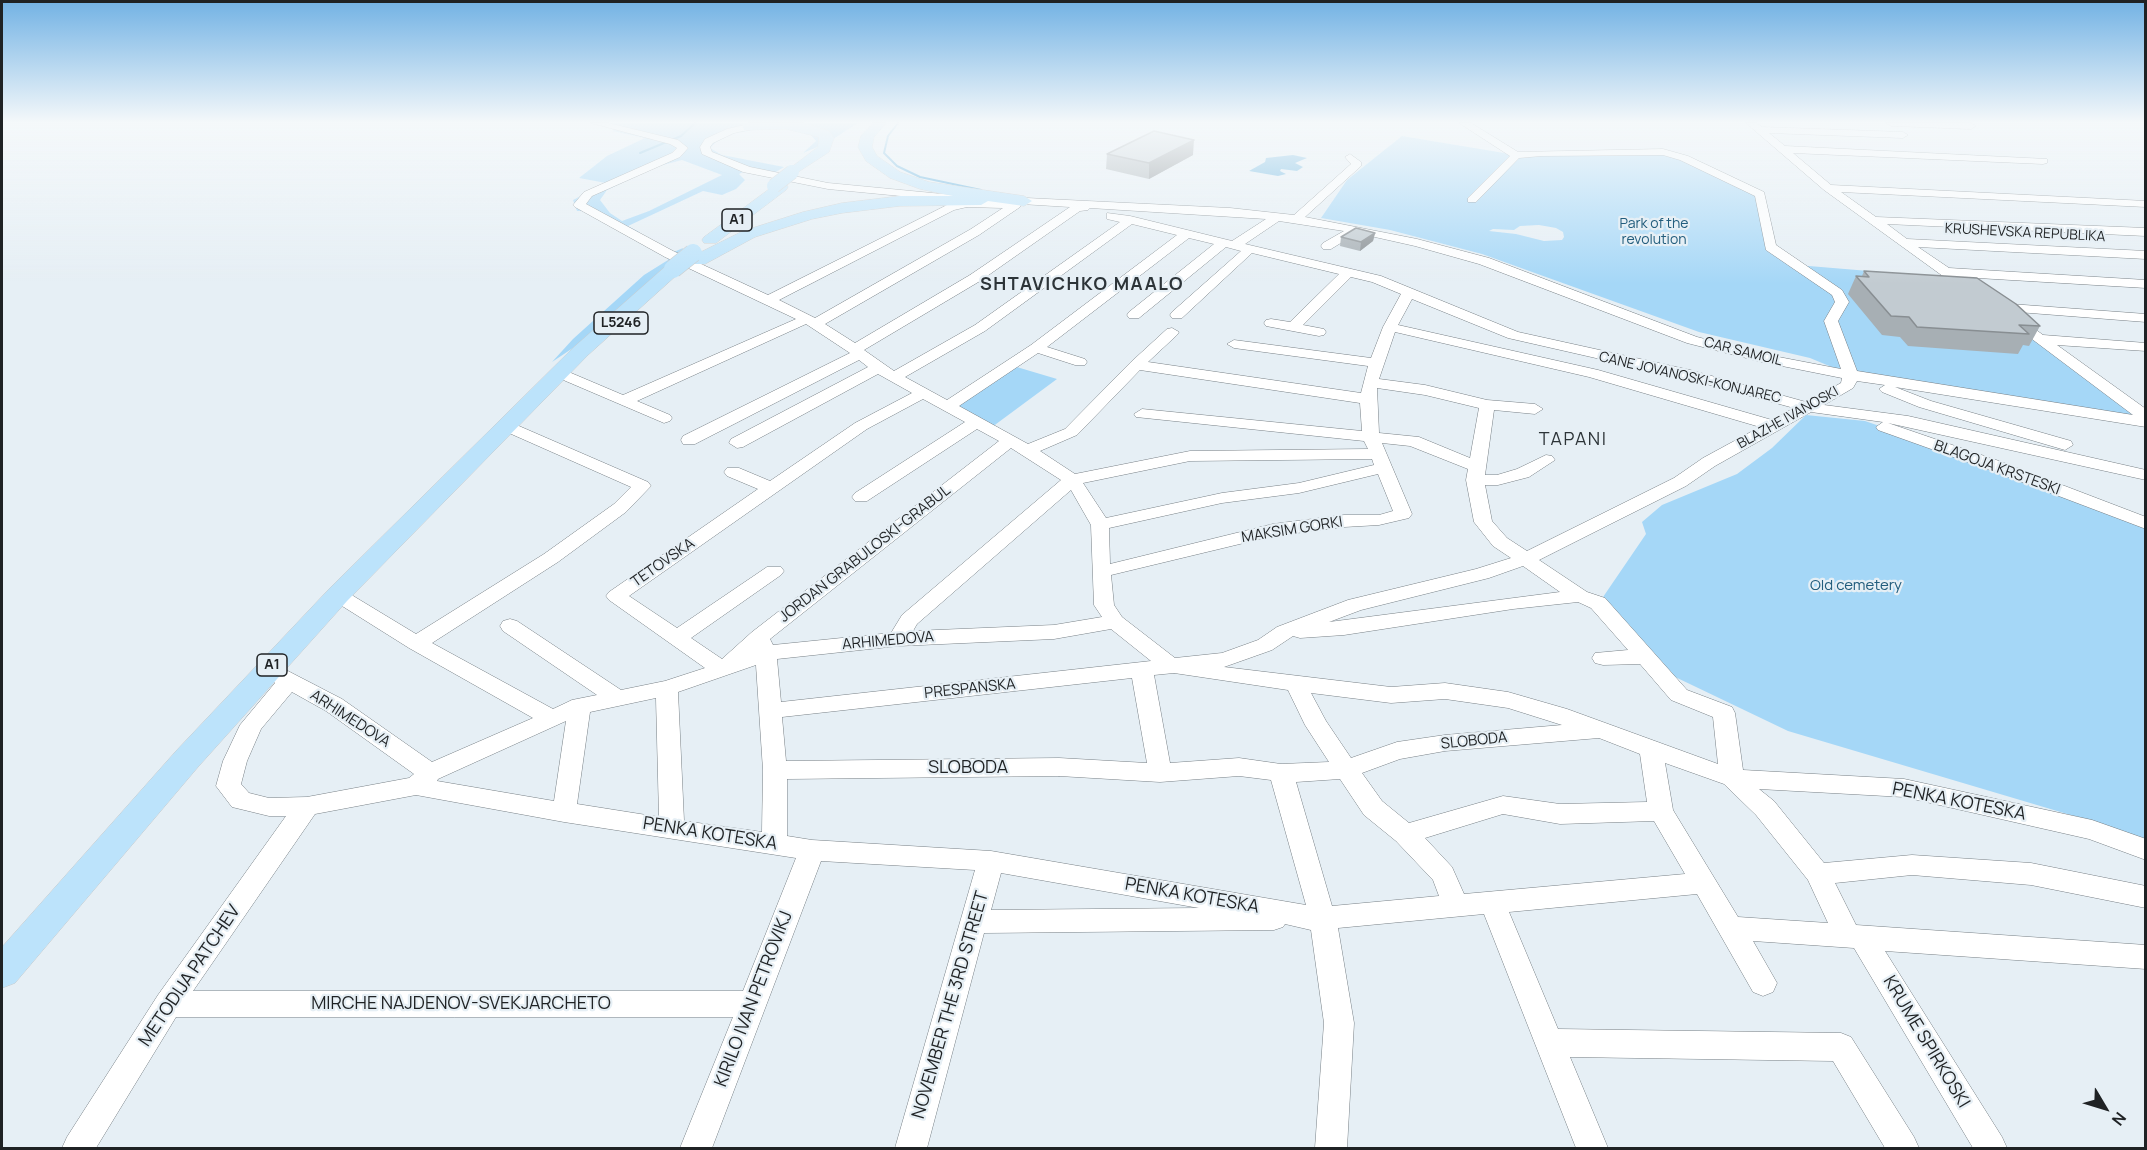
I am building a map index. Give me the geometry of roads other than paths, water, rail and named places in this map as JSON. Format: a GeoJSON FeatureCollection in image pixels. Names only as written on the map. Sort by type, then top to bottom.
{"type":"FeatureCollection","features":[{"type":"Feature","properties":{"kind":"main road","name":"A1"},"geometry":{"type":"LineString","coordinates":[[689,264],[790,177]]}},
{"type":"Feature","properties":{"kind":"main road","name":"L5246"},"geometry":{"type":"LineString","coordinates":[[900,177],[925,186],[1020,203]]}},
{"type":"Feature","properties":{"kind":"main road","name":"L5246"},"geometry":{"type":"LineString","coordinates":[[559,373],[592,349],[689,264],[766,227],[842,208],[909,201],[981,200]]}},
{"type":"Feature","properties":{"kind":"main road","name":"A1"},"geometry":{"type":"LineString","coordinates":[[2,972],[56,907],[278,675],[338,595],[559,373]]}},
{"type":"Feature","properties":{"kind":"street"},"geometry":{"type":"LineString","coordinates":[[627,177],[588,194],[579,204],[689,264],[811,321],[858,351],[878,368],[1027,450],[1072,480],[1088,502],[1100,525],[1104,605],[1115,622],[1170,665],[1296,684],[1391,695],[1445,691],[1508,700],[1651,748],[1731,778],[1724,713],[1679,695],[1598,603],[1580,596],[1500,542],[1483,522],[1476,474],[1487,405]]}},
{"type":"Feature","properties":{"kind":"street","name":"L5246"},"geometry":{"type":"LineString","coordinates":[[781,177],[828,186],[981,200],[1081,204]]}},
{"type":"Feature","properties":{"kind":"street"},"geometry":{"type":"LineString","coordinates":[[1297,219],[1304,210],[1342,177]]}},
{"type":"Feature","properties":{"kind":"street"},"geometry":{"type":"LineString","coordinates":[[1472,200],[1495,177]]}},
{"type":"Feature","properties":{"kind":"street","name":"BLAZHE IVANOSKI"},"geometry":{"type":"LineString","coordinates":[[1170,665],[1224,660],[1266,645],[1284,632],[1355,605],[1482,574],[1526,559],[1680,482],[1709,462],[1848,385],[1851,375],[1831,321],[1842,302],[1837,293],[1770,247],[1760,194],[1726,177]]}},
{"type":"Feature","properties":{"kind":"street"},"geometry":{"type":"LineString","coordinates":[[1814,177],[1871,220],[1997,307],[2145,417]]}},
{"type":"Feature","properties":{"kind":"street"},"geometry":{"type":"LineString","coordinates":[[1828,188],[2139,204]]}},
{"type":"Feature","properties":{"kind":"street"},"geometry":{"type":"LineString","coordinates":[[2139,204],[2120,195],[2145,196]]}},
{"type":"Feature","properties":{"kind":"street"},"geometry":{"type":"LineString","coordinates":[[2119,202],[2145,216]]}},
{"type":"Feature","properties":{"kind":"street"},"geometry":{"type":"LineString","coordinates":[[769,300],[951,207],[967,204],[1020,203]]}},
{"type":"Feature","properties":{"kind":"street"},"geometry":{"type":"LineString","coordinates":[[625,400],[811,321],[975,232],[1020,203]]}},
{"type":"Feature","properties":{"kind":"street"},"geometry":{"type":"LineString","coordinates":[[689,440],[858,351],[975,278],[1057,223],[1081,204]]}},
{"type":"Feature","properties":{"kind":"street","name":"CANE JOVANOSKI-KONJAREC"},"geometry":{"type":"LineString","coordinates":[[1081,204],[1085,210],[1124,214],[1188,233],[1348,272],[1409,292],[1513,335],[1690,375],[1808,407],[1908,422],[2145,475]]}},
{"type":"Feature","properties":{"kind":"street"},"geometry":{"type":"LineString","coordinates":[[894,377],[980,328],[1124,214]]}},
{"type":"Feature","properties":{"kind":"street","name":"CAR SAMOIL"},"geometry":{"type":"LineString","coordinates":[[1124,214],[1277,217],[1355,229],[1484,261],[1692,340],[1762,358],[1851,375],[2145,423]]}},
{"type":"Feature","properties":{"kind":"street"},"geometry":{"type":"LineString","coordinates":[[1134,315],[1230,243],[1277,217]]}},
{"type":"Feature","properties":{"kind":"street"},"geometry":{"type":"LineString","coordinates":[[1871,220],[2145,232]]}},
{"type":"Feature","properties":{"kind":"street"},"geometry":{"type":"LineString","coordinates":[[1327,246],[1355,229]]}},
{"type":"Feature","properties":{"kind":"street"},"geometry":{"type":"LineString","coordinates":[[948,406],[1036,348],[1188,233]]}},
{"type":"Feature","properties":{"kind":"street","name":"KRUSHEVSKA REPUBLIKA"},"geometry":{"type":"LineString","coordinates":[[1902,242],[2145,255]]}},
{"type":"Feature","properties":{"kind":"street"},"geometry":{"type":"LineString","coordinates":[[1177,315],[1251,248]]}},
{"type":"Feature","properties":{"kind":"street"},"geometry":{"type":"LineString","coordinates":[[1928,260],[2095,268]]}},
{"type":"Feature","properties":{"kind":"street"},"geometry":{"type":"LineString","coordinates":[[1293,327],[1348,272]]}},
{"type":"Feature","properties":{"kind":"street"},"geometry":{"type":"LineString","coordinates":[[1944,272],[2145,284]]}},
{"type":"Feature","properties":{"kind":"street","name":"MAKSIM GORKI"},"geometry":{"type":"LineString","coordinates":[[1101,572],[1274,530],[1379,520],[1403,514],[1371,437],[1369,390],[1390,327],[1409,292]]}},
{"type":"Feature","properties":{"kind":"street"},"geometry":{"type":"LineString","coordinates":[[1997,307],[2145,318]]}},
{"type":"Feature","properties":{"kind":"street"},"geometry":{"type":"LineString","coordinates":[[1271,323],[1319,332]]}},
{"type":"Feature","properties":{"kind":"street"},"geometry":{"type":"LineString","coordinates":[[1390,327],[1593,373],[1774,426]]}},
{"type":"Feature","properties":{"kind":"street"},"geometry":{"type":"LineString","coordinates":[[1027,450],[1071,432],[1136,365],[1172,332]]}},
{"type":"Feature","properties":{"kind":"street"},"geometry":{"type":"LineString","coordinates":[[1513,335],[1530,347],[1593,373]]}},
{"type":"Feature","properties":{"kind":"street"},"geometry":{"type":"LineString","coordinates":[[2040,339],[2145,347]]}},
{"type":"Feature","properties":{"kind":"street"},"geometry":{"type":"LineString","coordinates":[[1234,344],[1377,363]]}},
{"type":"Feature","properties":{"kind":"street"},"geometry":{"type":"LineString","coordinates":[[1036,348],[1080,362]]}},
{"type":"Feature","properties":{"kind":"street"},"geometry":{"type":"LineString","coordinates":[[1136,365],[1369,390],[1425,390],[1487,405],[1535,409]]}},
{"type":"Feature","properties":{"kind":"street"},"geometry":{"type":"LineString","coordinates":[[737,443],[878,368]]}},
{"type":"Feature","properties":{"kind":"street"},"geometry":{"type":"LineString","coordinates":[[559,373],[664,418]]}},
{"type":"Feature","properties":{"kind":"street"},"geometry":{"type":"LineString","coordinates":[[1851,375],[1925,404],[2145,470]]}},
{"type":"Feature","properties":{"kind":"street","name":"TETOVSKA"},"geometry":{"type":"LineString","coordinates":[[723,670],[616,596],[861,426],[923,393]]}},
{"type":"Feature","properties":{"kind":"street"},"geometry":{"type":"LineString","coordinates":[[1142,414],[1413,441],[1476,474],[1498,480],[1523,473],[1546,460]]}},
{"type":"Feature","properties":{"kind":"street","name":"BLAGOJA KRSTESKI"},"geometry":{"type":"LineString","coordinates":[[1849,414],[1996,466],[2145,524]]}},
{"type":"Feature","properties":{"kind":"street"},"geometry":{"type":"LineString","coordinates":[[861,497],[975,423]]}},
{"type":"Feature","properties":{"kind":"street"},"geometry":{"type":"LineString","coordinates":[[416,643],[551,558],[620,508],[642,486],[506,426]]}},
{"type":"Feature","properties":{"kind":"street","name":"JORDAN GRABULOSKI-GRABUL"},"geometry":{"type":"LineString","coordinates":[[763,645],[1009,441]]}},
{"type":"Feature","properties":{"kind":"street"},"geometry":{"type":"LineString","coordinates":[[898,639],[909,620],[1072,480],[1190,456],[1382,461]]}},
{"type":"Feature","properties":{"kind":"street"},"geometry":{"type":"LineString","coordinates":[[1100,525],[1222,498],[1299,488],[1382,461]]}},
{"type":"Feature","properties":{"kind":"street"},"geometry":{"type":"LineString","coordinates":[[733,471],[770,488]]}},
{"type":"Feature","properties":{"kind":"street"},"geometry":{"type":"LineString","coordinates":[[677,638],[774,571]]}},
{"type":"Feature","properties":{"kind":"street"},"geometry":{"type":"LineString","coordinates":[[338,595],[416,643],[550,717]]}},
{"type":"Feature","properties":{"kind":"street","name":"BLAZHE IVANOSKI"},"geometry":{"type":"LineString","coordinates":[[1284,632],[1344,628],[1513,603],[1580,596]]}},
{"type":"Feature","properties":{"kind":"street","name":"ARHIMEDOVA"},"geometry":{"type":"LineString","coordinates":[[278,675],[334,705],[423,780],[550,717],[580,706],[667,688],[723,670],[763,645],[1054,632],[1115,622]]}},
{"type":"Feature","properties":{"kind":"street"},"geometry":{"type":"LineString","coordinates":[[510,626],[616,697]]}},
{"type":"Feature","properties":{"kind":"street"},"geometry":{"type":"LineString","coordinates":[[763,645],[775,770],[774,844]]}},
{"type":"Feature","properties":{"kind":"street"},"geometry":{"type":"LineString","coordinates":[[1603,658],[1646,657]]}},
{"type":"Feature","properties":{"kind":"street","name":"PRESPANSKA"},"geometry":{"type":"LineString","coordinates":[[769,711],[1170,665]]}},
{"type":"Feature","properties":{"kind":"street"},"geometry":{"type":"LineString","coordinates":[[1142,670],[1160,773]]}},
{"type":"Feature","properties":{"kind":"street","name":"PENKA KOTESKA"},"geometry":{"type":"LineString","coordinates":[[278,675],[251,725],[235,761],[228,786],[241,800],[260,805],[269,807],[307,806],[423,780],[564,812],[812,850],[991,861],[1323,919]]}},
{"type":"Feature","properties":{"kind":"street"},"geometry":{"type":"LineString","coordinates":[[1296,684],[1316,725],[1373,808],[1405,834],[1443,874],[1456,905]]}},
{"type":"Feature","properties":{"kind":"street"},"geometry":{"type":"LineString","coordinates":[[667,688],[672,828]]}},
{"type":"Feature","properties":{"kind":"street"},"geometry":{"type":"LineString","coordinates":[[564,812],[580,706]]}},
{"type":"Feature","properties":{"kind":"street","name":"SLOBODA"},"geometry":{"type":"LineString","coordinates":[[775,770],[1059,767],[1160,773],[1239,766],[1281,773],[1308,773],[1347,769],[1397,751],[1445,743],[1536,734],[1605,732]]}},
{"type":"Feature","properties":{"kind":"street"},"geometry":{"type":"LineString","coordinates":[[1651,748],[1661,811],[1762,983]]}},
{"type":"Feature","properties":{"kind":"street"},"geometry":{"type":"LineString","coordinates":[[1281,773],[1323,919],[1339,1023],[1331,1149]]}},
{"type":"Feature","properties":{"kind":"street","name":"PENKA KOTESKA"},"geometry":{"type":"LineString","coordinates":[[1731,778],[1904,788],[2092,830],[2145,850]]}},
{"type":"Feature","properties":{"kind":"street","name":"KRUME SPIRKOSKI"},"geometry":{"type":"LineString","coordinates":[[1731,778],[1765,808],[1818,874],[1854,936],[1991,1149]]}},
{"type":"Feature","properties":{"kind":"street"},"geometry":{"type":"LineString","coordinates":[[1405,834],[1503,805],[1560,814],[1661,811]]}},
{"type":"Feature","properties":{"kind":"street","name":"METODIJA PATCHEV"},"geometry":{"type":"LineString","coordinates":[[78,1149],[168,1004],[307,806]]}},
{"type":"Feature","properties":{"kind":"street","name":"KIRILO IVAN PETROVIKJ"},"geometry":{"type":"LineString","coordinates":[[696,1149],[812,850]]}},
{"type":"Feature","properties":{"kind":"street","name":"NOVEMBER THE 3RD STREET"},"geometry":{"type":"LineString","coordinates":[[911,1149],[991,861]]}},
{"type":"Feature","properties":{"kind":"street"},"geometry":{"type":"LineString","coordinates":[[1818,874],[1912,865],[2031,874],[2145,897]]}},
{"type":"Feature","properties":{"kind":"street","name":"PENKA KOTESKA"},"geometry":{"type":"LineString","coordinates":[[975,922],[1323,919],[1704,883]]}},
{"type":"Feature","properties":{"kind":"street"},"geometry":{"type":"LineString","coordinates":[[1492,902],[1592,1149]]}},
{"type":"Feature","properties":{"kind":"street"},"geometry":{"type":"LineString","coordinates":[[1730,928],[2145,957]]}},
{"type":"Feature","properties":{"kind":"street","name":"MIRCHE NAJDENOV-SVEKJARCHETO"},"geometry":{"type":"LineString","coordinates":[[168,1004],[753,1004]]}},
{"type":"Feature","properties":{"kind":"street"},"geometry":{"type":"LineString","coordinates":[[1549,1043],[1841,1047],[1903,1149]]}},
{"type":"Feature","properties":{"kind":"waterway"},"geometry":{"type":"LineString","coordinates":[[919,177],[981,190]]}},
{"type":"Feature","properties":{"kind":"district","name":"SHTAVICHKO MAALO"},"geometry":{"type":"Point","coordinates":[1082,285]}},
{"type":"Feature","properties":{"kind":"district","name":"TAPANI"},"geometry":{"type":"Point","coordinates":[1573,440]}},
{"type":"Feature","properties":{"kind":"park label","name":"Park of the revolution"},"geometry":{"type":"Point","coordinates":[1654,232]}},
{"type":"Feature","properties":{"kind":"park label","name":"Old cemetery"},"geometry":{"type":"Point","coordinates":[1856,586]}}]}
